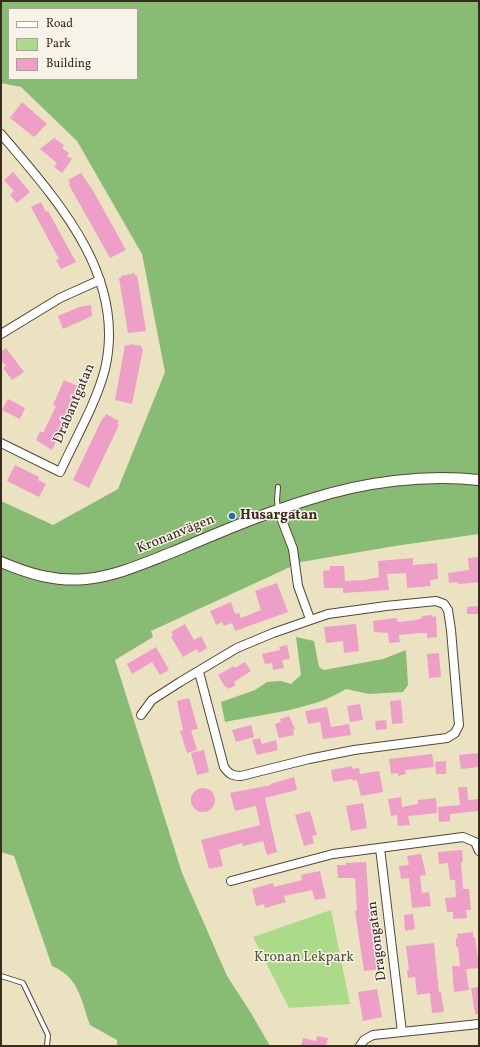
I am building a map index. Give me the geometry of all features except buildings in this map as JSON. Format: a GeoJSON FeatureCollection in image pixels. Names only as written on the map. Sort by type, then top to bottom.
{"type":"FeatureCollection","features":[{"type":"Feature","properties":{"kind":"street","name":"Drabantgatan"},"geometry":{"type":"LineString","coordinates":[[1,134],[61,206],[93,263],[107,304],[109,321],[109,337],[105,368],[94,399],[60,472],[1,443]]}},
{"type":"Feature","properties":{"kind":"street"},"geometry":{"type":"LineString","coordinates":[[1,334],[60,298],[100,280]]}},
{"type":"Feature","properties":{"kind":"street","name":"Kronanvägen"},"geometry":{"type":"LineString","coordinates":[[1,562],[35,575],[52,578],[95,578],[146,562],[312,498],[384,482],[446,479],[479,480]]}},
{"type":"Feature","properties":{"kind":"street"},"geometry":{"type":"LineString","coordinates":[[278,510],[293,549],[298,586],[310,620]]}},
{"type":"Feature","properties":{"kind":"street"},"geometry":{"type":"LineString","coordinates":[[141,715],[152,700],[199,672],[247,644],[328,614],[436,601],[444,604],[448,610],[455,667],[459,725],[455,733],[448,738],[354,750],[309,759],[241,776],[233,776],[228,773],[224,767],[199,672]]}},
{"type":"Feature","properties":{"kind":"street"},"geometry":{"type":"LineString","coordinates":[[231,881],[333,854],[412,842],[463,837],[475,842],[479,851]]}},
{"type":"Feature","properties":{"kind":"street","name":"Dragongatan"},"geometry":{"type":"LineString","coordinates":[[380,848],[402,1032]]}},
{"type":"Feature","properties":{"kind":"street"},"geometry":{"type":"LineString","coordinates":[[360,1046],[364,1040],[373,1035],[479,1024]]}},
{"type":"Feature","properties":{"kind":"lane"},"geometry":{"type":"LineString","coordinates":[[278,487],[276,500],[278,510]]}},
{"type":"Feature","properties":{"kind":"lane"},"geometry":{"type":"LineString","coordinates":[[1,976],[22,983],[48,1035],[47,1046]]}},
{"type":"Feature","properties":{"kind":"green space"},"geometry":{"type":"Polygon","coordinates":[[[1,1],[479,1],[479,534],[301,562],[151,631],[153,637],[115,660],[182,873],[227,976],[270,1046],[117,1046],[117,1040],[90,1025],[78,990],[74,983],[68,976],[52,966],[14,856],[1,852],[1,501],[53,525],[118,489],[165,372],[142,254],[77,141],[21,87],[1,83],[1,1]]]}},
{"type":"Feature","properties":{"kind":"green space"},"geometry":{"type":"Polygon","coordinates":[[[296,637],[314,641],[319,667],[324,670],[383,659],[406,650],[408,685],[403,692],[369,694],[346,689],[319,702],[303,707],[225,722],[221,702],[255,690],[267,682],[281,681],[291,684],[301,675],[296,637]]]}},
{"type":"Feature","properties":{"kind":"green space","name":"Kronan Lekpark"},"geometry":{"type":"Polygon","coordinates":[[[331,910],[350,1004],[289,1008],[253,937],[331,910]]]}},
{"type":"Feature","properties":{"kind":"place","name":"Husargatan"},"geometry":{"type":"Point","coordinates":[232,516]}}]}
